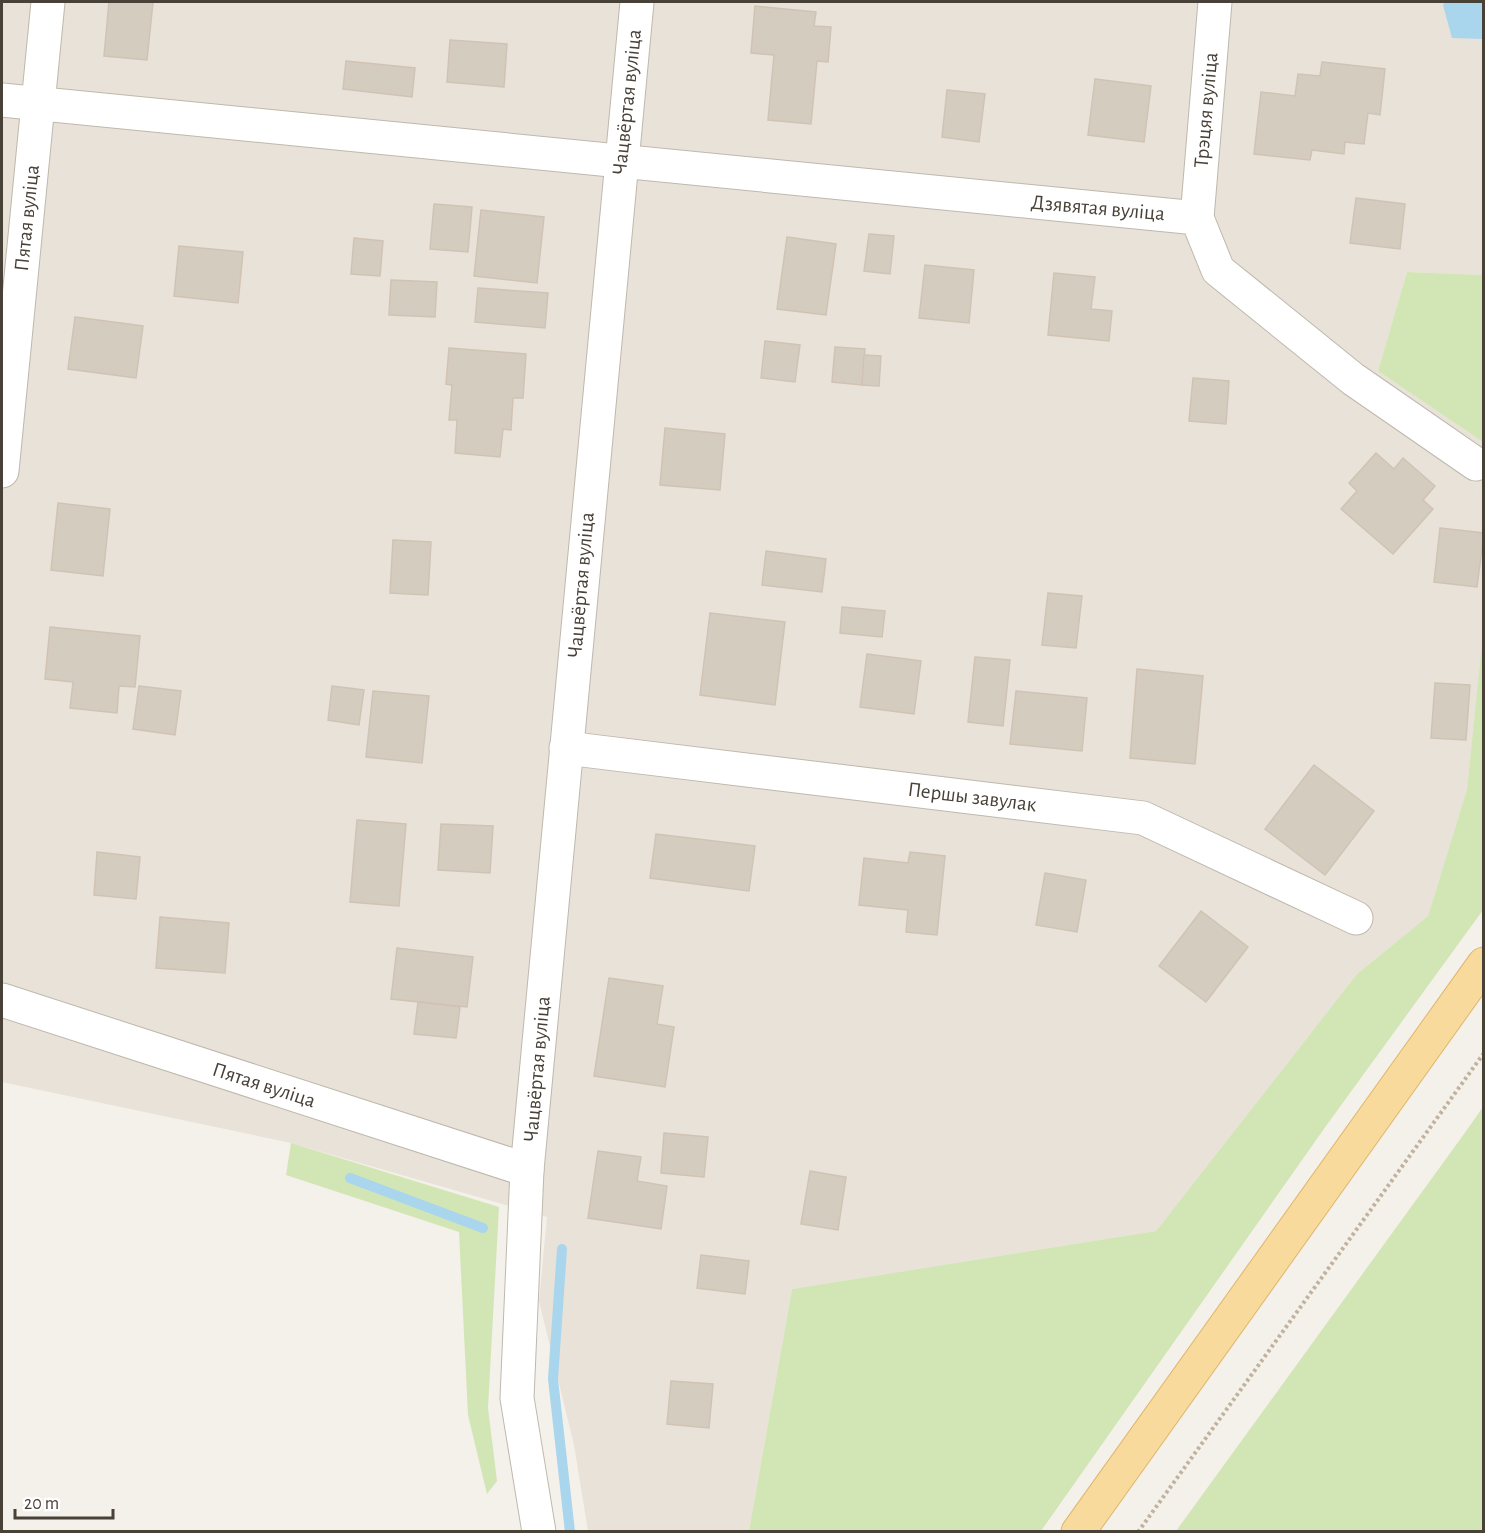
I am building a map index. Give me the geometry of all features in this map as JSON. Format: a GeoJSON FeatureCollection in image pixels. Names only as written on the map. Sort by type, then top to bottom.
{"type":"FeatureCollection","features":[{"type":"Feature","properties":{"kind":"main road"},"geometry":{"type":"LineString","coordinates":[[1078,1532],[1484,964]]}},
{"type":"Feature","properties":{"kind":"street","name":"Пятая вуліца"},"geometry":{"type":"LineString","coordinates":[[2,471],[48,2]]}},
{"type":"Feature","properties":{"kind":"street","name":"Чацвёртая вуліца"},"geometry":{"type":"LineString","coordinates":[[539,1532],[517,1398],[527,1170],[637,2]]}},
{"type":"Feature","properties":{"kind":"street","name":"Трэцяя вуліца"},"geometry":{"type":"LineString","coordinates":[[1197,218],[1215,2]]}},
{"type":"Feature","properties":{"kind":"street","name":"Дзявятая вуліца"},"geometry":{"type":"LineString","coordinates":[[2,100],[1197,218]]}},
{"type":"Feature","properties":{"kind":"street"},"geometry":{"type":"LineString","coordinates":[[1197,218],[1218,270],[1353,379],[1476,465]]}},
{"type":"Feature","properties":{"kind":"street","name":"Першы завулак"},"geometry":{"type":"LineString","coordinates":[[566,748],[1143,818],[1356,918]]}},
{"type":"Feature","properties":{"kind":"street","name":"Пятая вуліца"},"geometry":{"type":"LineString","coordinates":[[2,1000],[527,1170]]}},
{"type":"Feature","properties":{"kind":"path"},"geometry":{"type":"LineString","coordinates":[[1138,1532],[1484,1053]]}},
{"type":"Feature","properties":{"kind":"shaded area"},"geometry":{"type":"Polygon","coordinates":[[[2,2],[1483,2],[1483,275],[1407,272],[1378,371],[1483,442],[1484,635],[1467,789],[1428,916],[1357,974],[1156,1231],[792,1289],[749,1531],[588,1531],[574,1445],[539,1301],[547,1217],[291,1143],[2,1082],[2,2]]]}},
{"type":"Feature","properties":{"kind":"green space"},"geometry":{"type":"Polygon","coordinates":[[[1407,272],[1483,275],[1483,442],[1378,371],[1407,272]]]}},
{"type":"Feature","properties":{"kind":"green space"},"geometry":{"type":"Polygon","coordinates":[[[1483,635],[1483,910],[1326,1126],[1041,1531],[749,1531],[792,1289],[1156,1231],[1357,974],[1428,916],[1467,789],[1483,635]]]}},
{"type":"Feature","properties":{"kind":"green space"},"geometry":{"type":"Polygon","coordinates":[[[1483,1107],[1483,1531],[1176,1531],[1464,1134],[1483,1107]]]}},
{"type":"Feature","properties":{"kind":"green space"},"geometry":{"type":"Polygon","coordinates":[[[291,1143],[499,1207],[488,1408],[497,1481],[487,1494],[468,1415],[459,1232],[286,1175],[291,1143]]]}},
{"type":"Feature","properties":{"kind":"water"},"geometry":{"type":"Polygon","coordinates":[[[1445,2],[1483,2],[1483,39],[1452,38],[1443,5],[1445,2]]]}},
{"type":"Feature","properties":{"kind":"building"},"geometry":{"type":"Polygon","coordinates":[[[109,2],[153,2],[147,60],[104,56],[109,2]]]}},
{"type":"Feature","properties":{"kind":"building"},"geometry":{"type":"Polygon","coordinates":[[[755,6],[816,12],[814,26],[831,27],[828,62],[817,61],[811,124],[768,120],[774,55],[751,53],[755,6]]]}},
{"type":"Feature","properties":{"kind":"building"},"geometry":{"type":"Polygon","coordinates":[[[450,40],[507,44],[504,87],[447,82],[450,40]]]}},
{"type":"Feature","properties":{"kind":"building"},"geometry":{"type":"Polygon","coordinates":[[[346,61],[415,68],[412,97],[343,89],[346,61]]]}},
{"type":"Feature","properties":{"kind":"building"},"geometry":{"type":"Polygon","coordinates":[[[1322,62],[1385,69],[1380,115],[1368,113],[1364,144],[1345,142],[1344,154],[1312,150],[1310,160],[1254,154],[1261,92],[1295,96],[1298,74],[1320,76],[1322,62]]]}},
{"type":"Feature","properties":{"kind":"building"},"geometry":{"type":"Polygon","coordinates":[[[1095,79],[1151,86],[1144,142],[1088,135],[1095,79]]]}},
{"type":"Feature","properties":{"kind":"building"},"geometry":{"type":"Polygon","coordinates":[[[947,90],[985,94],[979,142],[942,137],[947,90]]]}},
{"type":"Feature","properties":{"kind":"building"},"geometry":{"type":"Polygon","coordinates":[[[1356,198],[1405,204],[1400,249],[1350,243],[1356,198]]]}},
{"type":"Feature","properties":{"kind":"building"},"geometry":{"type":"Polygon","coordinates":[[[434,204],[472,207],[468,252],[430,249],[434,204]]]}},
{"type":"Feature","properties":{"kind":"building"},"geometry":{"type":"Polygon","coordinates":[[[481,210],[544,217],[537,283],[474,276],[481,210]]]}},
{"type":"Feature","properties":{"kind":"building"},"geometry":{"type":"Polygon","coordinates":[[[869,234],[894,236],[890,274],[864,271],[869,234]]]}},
{"type":"Feature","properties":{"kind":"building"},"geometry":{"type":"Polygon","coordinates":[[[787,237],[836,244],[826,315],[777,309],[787,237]]]}},
{"type":"Feature","properties":{"kind":"building"},"geometry":{"type":"Polygon","coordinates":[[[354,238],[383,241],[380,276],[351,274],[354,238]]]}},
{"type":"Feature","properties":{"kind":"building"},"geometry":{"type":"Polygon","coordinates":[[[179,246],[243,252],[238,303],[174,296],[179,246]]]}},
{"type":"Feature","properties":{"kind":"building"},"geometry":{"type":"Polygon","coordinates":[[[925,265],[974,270],[969,323],[919,318],[925,265]]]}},
{"type":"Feature","properties":{"kind":"building"},"geometry":{"type":"Polygon","coordinates":[[[1054,273],[1095,277],[1091,309],[1112,311],[1109,341],[1048,335],[1054,273]]]}},
{"type":"Feature","properties":{"kind":"building"},"geometry":{"type":"Polygon","coordinates":[[[391,280],[437,282],[435,317],[389,315],[391,280]]]}},
{"type":"Feature","properties":{"kind":"building"},"geometry":{"type":"Polygon","coordinates":[[[478,288],[548,293],[545,328],[475,322],[478,288]]]}},
{"type":"Feature","properties":{"kind":"building"},"geometry":{"type":"Polygon","coordinates":[[[75,317],[143,326],[136,378],[68,369],[75,317]]]}},
{"type":"Feature","properties":{"kind":"building"},"geometry":{"type":"Polygon","coordinates":[[[765,341],[800,345],[795,382],[761,378],[765,341]]]}},
{"type":"Feature","properties":{"kind":"building"},"geometry":{"type":"Polygon","coordinates":[[[835,347],[865,349],[862,385],[832,382],[835,347]]]}},
{"type":"Feature","properties":{"kind":"building"},"geometry":{"type":"Polygon","coordinates":[[[449,348],[526,354],[523,398],[513,398],[511,430],[503,429],[500,457],[455,453],[457,420],[449,420],[452,385],[446,384],[449,348]]]}},
{"type":"Feature","properties":{"kind":"building"},"geometry":{"type":"Polygon","coordinates":[[[864,355],[881,356],[879,386],[862,385],[864,355]]]}},
{"type":"Feature","properties":{"kind":"building"},"geometry":{"type":"Polygon","coordinates":[[[1193,378],[1229,381],[1226,424],[1189,421],[1193,378]]]}},
{"type":"Feature","properties":{"kind":"building"},"geometry":{"type":"Polygon","coordinates":[[[665,428],[725,434],[720,490],[660,485],[665,428]]]}},
{"type":"Feature","properties":{"kind":"building"},"geometry":{"type":"Polygon","coordinates":[[[1376,453],[1394,469],[1403,458],[1435,486],[1423,500],[1433,509],[1393,554],[1341,509],[1357,491],[1349,483],[1376,453]]]}},
{"type":"Feature","properties":{"kind":"building"},"geometry":{"type":"Polygon","coordinates":[[[58,503],[110,509],[103,576],[51,570],[58,503]]]}},
{"type":"Feature","properties":{"kind":"building"},"geometry":{"type":"Polygon","coordinates":[[[1440,528],[1484,533],[1477,587],[1434,582],[1440,528]]]}},
{"type":"Feature","properties":{"kind":"building"},"geometry":{"type":"Polygon","coordinates":[[[393,540],[431,542],[428,595],[390,593],[393,540]]]}},
{"type":"Feature","properties":{"kind":"building"},"geometry":{"type":"Polygon","coordinates":[[[766,551],[826,559],[822,592],[762,585],[766,551]]]}},
{"type":"Feature","properties":{"kind":"building"},"geometry":{"type":"Polygon","coordinates":[[[1048,593],[1082,596],[1076,648],[1042,645],[1048,593]]]}},
{"type":"Feature","properties":{"kind":"building"},"geometry":{"type":"Polygon","coordinates":[[[842,607],[885,611],[882,637],[840,633],[842,607]]]}},
{"type":"Feature","properties":{"kind":"building"},"geometry":{"type":"Polygon","coordinates":[[[710,613],[785,622],[775,705],[700,695],[710,613]]]}},
{"type":"Feature","properties":{"kind":"building"},"geometry":{"type":"Polygon","coordinates":[[[50,627],[140,636],[135,687],[119,686],[117,713],[70,708],[73,682],[45,679],[50,627]]]}},
{"type":"Feature","properties":{"kind":"building"},"geometry":{"type":"Polygon","coordinates":[[[867,654],[921,661],[914,714],[860,707],[867,654]]]}},
{"type":"Feature","properties":{"kind":"building"},"geometry":{"type":"Polygon","coordinates":[[[975,657],[1010,660],[1003,726],[968,722],[975,657]]]}},
{"type":"Feature","properties":{"kind":"building"},"geometry":{"type":"Polygon","coordinates":[[[1137,669],[1203,676],[1195,764],[1130,758],[1137,669]]]}},
{"type":"Feature","properties":{"kind":"building"},"geometry":{"type":"Polygon","coordinates":[[[1435,683],[1470,685],[1466,740],[1431,738],[1435,683]]]}},
{"type":"Feature","properties":{"kind":"building"},"geometry":{"type":"Polygon","coordinates":[[[139,686],[181,691],[175,735],[133,729],[139,686]]]}},
{"type":"Feature","properties":{"kind":"building"},"geometry":{"type":"Polygon","coordinates":[[[332,686],[364,690],[359,725],[328,720],[332,686]]]}},
{"type":"Feature","properties":{"kind":"building"},"geometry":{"type":"Polygon","coordinates":[[[373,691],[429,696],[422,763],[366,757],[373,691]]]}},
{"type":"Feature","properties":{"kind":"building"},"geometry":{"type":"Polygon","coordinates":[[[1016,691],[1087,698],[1082,751],[1010,744],[1016,691]]]}},
{"type":"Feature","properties":{"kind":"building"},"geometry":{"type":"Polygon","coordinates":[[[1314,765],[1374,811],[1325,875],[1265,829],[1314,765]]]}},
{"type":"Feature","properties":{"kind":"building"},"geometry":{"type":"Polygon","coordinates":[[[357,820],[406,824],[399,906],[350,902],[357,820]]]}},
{"type":"Feature","properties":{"kind":"building"},"geometry":{"type":"Polygon","coordinates":[[[441,824],[493,826],[490,873],[438,870],[441,824]]]}},
{"type":"Feature","properties":{"kind":"building"},"geometry":{"type":"Polygon","coordinates":[[[656,834],[755,846],[749,891],[650,878],[656,834]]]}},
{"type":"Feature","properties":{"kind":"building"},"geometry":{"type":"Polygon","coordinates":[[[97,852],[140,857],[136,899],[94,895],[97,852]]]}},
{"type":"Feature","properties":{"kind":"building"},"geometry":{"type":"Polygon","coordinates":[[[910,852],[945,856],[937,935],[906,932],[908,910],[859,905],[864,858],[908,863],[910,852]]]}},
{"type":"Feature","properties":{"kind":"building"},"geometry":{"type":"Polygon","coordinates":[[[1045,873],[1086,880],[1077,932],[1036,925],[1045,873]]]}},
{"type":"Feature","properties":{"kind":"building"},"geometry":{"type":"Polygon","coordinates":[[[1201,911],[1248,947],[1206,1002],[1159,966],[1201,911]]]}},
{"type":"Feature","properties":{"kind":"building"},"geometry":{"type":"Polygon","coordinates":[[[160,917],[229,923],[225,973],[156,968],[160,917]]]}},
{"type":"Feature","properties":{"kind":"building"},"geometry":{"type":"Polygon","coordinates":[[[397,948],[473,957],[467,1007],[391,999],[397,948]]]}},
{"type":"Feature","properties":{"kind":"building"},"geometry":{"type":"Polygon","coordinates":[[[609,978],[663,986],[657,1024],[674,1027],[665,1087],[594,1076],[609,978]]]}},
{"type":"Feature","properties":{"kind":"building"},"geometry":{"type":"Polygon","coordinates":[[[418,1002],[460,1007],[456,1038],[414,1034],[418,1002]]]}},
{"type":"Feature","properties":{"kind":"building"},"geometry":{"type":"Polygon","coordinates":[[[664,1133],[708,1137],[704,1177],[661,1173],[664,1133]]]}},
{"type":"Feature","properties":{"kind":"building"},"geometry":{"type":"Polygon","coordinates":[[[598,1151],[641,1157],[637,1181],[667,1186],[661,1229],[588,1218],[598,1151]]]}},
{"type":"Feature","properties":{"kind":"building"},"geometry":{"type":"Polygon","coordinates":[[[810,1171],[846,1177],[838,1230],[801,1224],[810,1171]]]}},
{"type":"Feature","properties":{"kind":"building"},"geometry":{"type":"Polygon","coordinates":[[[701,1255],[749,1261],[745,1294],[697,1288],[701,1255]]]}},
{"type":"Feature","properties":{"kind":"building"},"geometry":{"type":"Polygon","coordinates":[[[671,1381],[713,1384],[709,1428],[667,1424],[671,1381]]]}},
{"type":"Feature","properties":{"kind":"waterway"},"geometry":{"type":"LineString","coordinates":[[350,1178],[483,1228]]}},
{"type":"Feature","properties":{"kind":"waterway"},"geometry":{"type":"LineString","coordinates":[[562,1249],[553,1379],[570,1532]]}}]}
